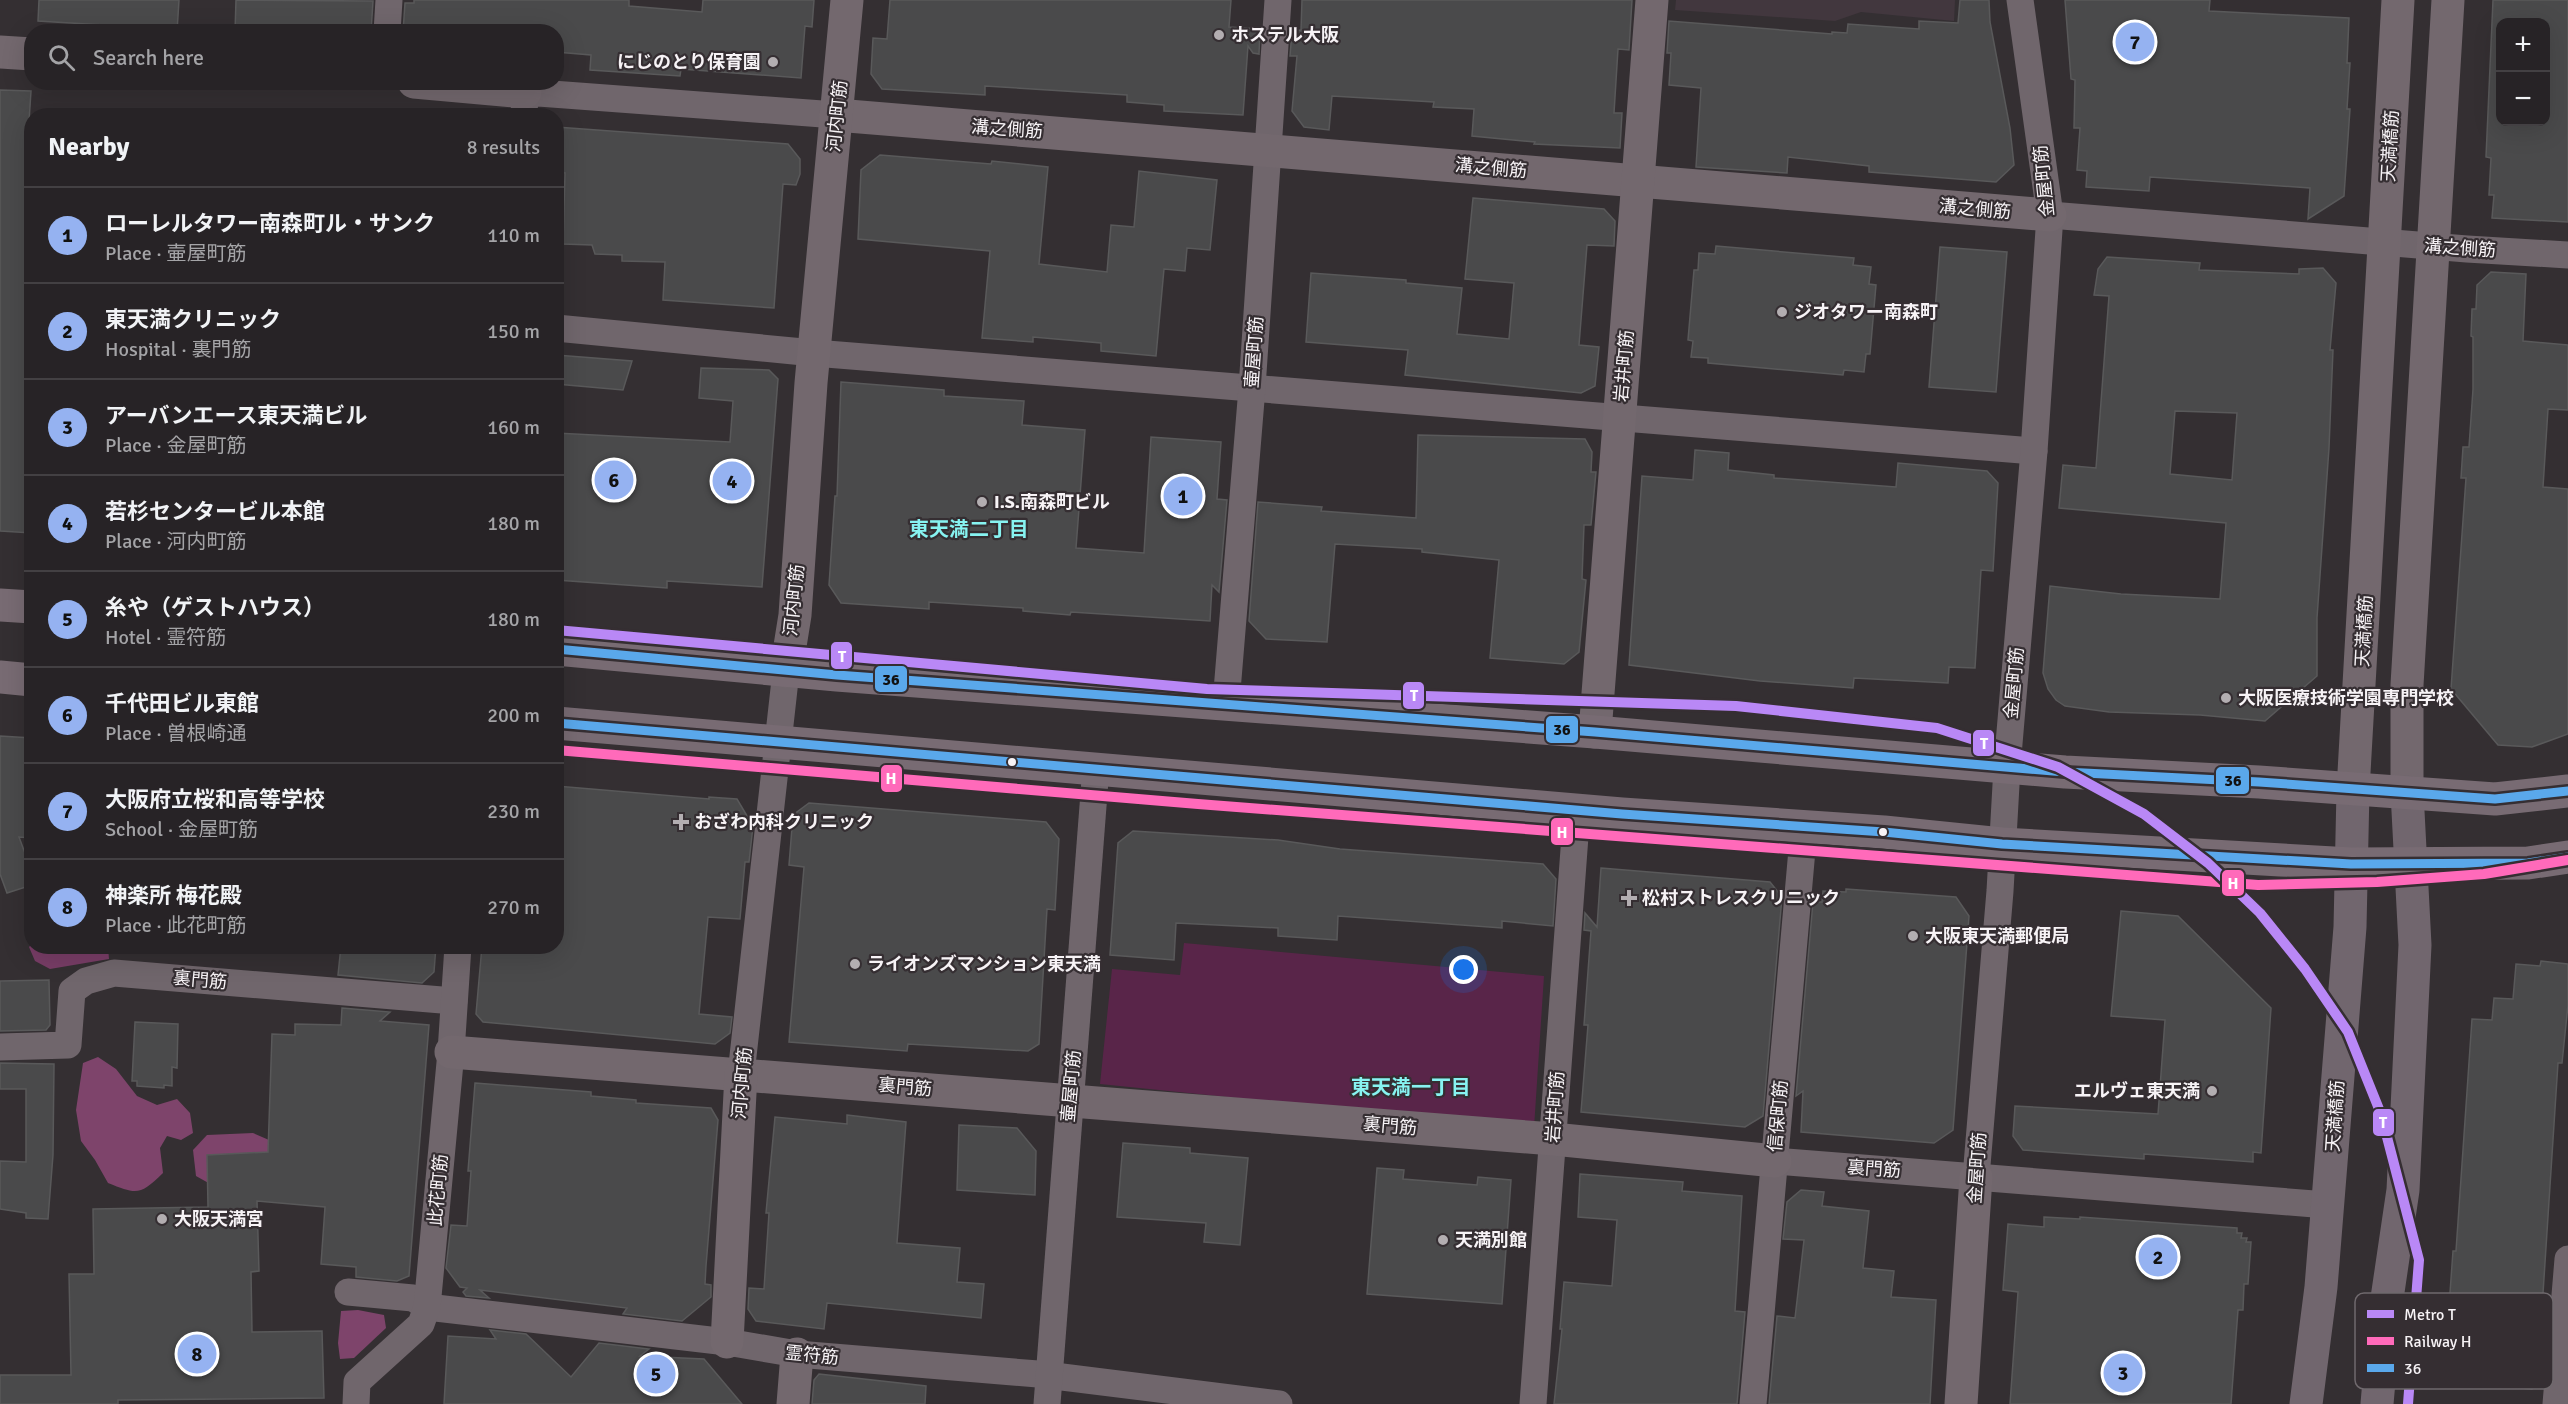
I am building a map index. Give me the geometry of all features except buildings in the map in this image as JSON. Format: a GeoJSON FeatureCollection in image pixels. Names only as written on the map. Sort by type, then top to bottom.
{"type":"FeatureCollection","features":[{"type":"Feature","properties":{"kind":"highway"},"geometry":{"type":"LineString","coordinates":[[0,605],[24,606]]}},
{"type":"Feature","properties":{"kind":"highway"},"geometry":{"type":"LineString","coordinates":[[564,650],[786,671],[1595,732],[2007,767],[2495,799],[2568,791]]}},
{"type":"Feature","properties":{"kind":"highway"},"geometry":{"type":"LineString","coordinates":[[0,677],[24,679]]}},
{"type":"Feature","properties":{"kind":"highway"},"geometry":{"type":"LineString","coordinates":[[564,724],[1577,809],[1884,832],[2002,844],[2351,864],[2528,863],[2568,857]]}},
{"type":"Feature","properties":{"kind":"main road","name":"天満橋筋"},"geometry":{"type":"LineString","coordinates":[[2306,1404],[2321,1287],[2350,927],[2354,790]]}},
{"type":"Feature","properties":{"kind":"main road"},"geometry":{"type":"LineString","coordinates":[[2388,1293],[2403,1190],[2415,945],[2407,792]]}},
{"type":"Feature","properties":{"kind":"main road"},"geometry":{"type":"LineString","coordinates":[[2378,1404],[2379,1389]]}},
{"type":"Feature","properties":{"kind":"street"},"geometry":{"type":"LineString","coordinates":[[388,24],[389,0]]}},
{"type":"Feature","properties":{"kind":"street","name":"河内町筋"},"geometry":{"type":"LineString","coordinates":[[727,1342],[741,1074],[786,671],[795,615],[814,353],[847,0]]}},
{"type":"Feature","properties":{"kind":"street","name":"壷屋町筋"},"geometry":{"type":"LineString","coordinates":[[1226,704],[1252,388],[1278,0]]}},
{"type":"Feature","properties":{"kind":"street","name":"岩井町筋"},"geometry":{"type":"LineString","coordinates":[[1595,732],[1652,0]]}},
{"type":"Feature","properties":{"kind":"street","name":"金屋町筋"},"geometry":{"type":"LineString","coordinates":[[1961,1404],[1976,1177],[2034,452],[2050,215],[2020,0]]}},
{"type":"Feature","properties":{"kind":"street","name":"天満橋筋"},"geometry":{"type":"LineString","coordinates":[[2354,790],[2398,0]]}},
{"type":"Feature","properties":{"kind":"street"},"geometry":{"type":"LineString","coordinates":[[2407,792],[2407,686],[2448,0]]}},
{"type":"Feature","properties":{"kind":"street"},"geometry":{"type":"LineString","coordinates":[[0,52],[24,54]]}},
{"type":"Feature","properties":{"kind":"street","name":"溝之側筋"},"geometry":{"type":"LineString","coordinates":[[454,90],[524,104],[836,116],[1269,149],[2385,243],[2568,255]]}},
{"type":"Feature","properties":{"kind":"street"},"geometry":{"type":"LineString","coordinates":[[564,329],[814,353],[2034,452]]}},
{"type":"Feature","properties":{"kind":"street","name":"壷屋町筋"},"geometry":{"type":"LineString","coordinates":[[1047,1404],[1096,767]]}},
{"type":"Feature","properties":{"kind":"street","name":"岩井町筋"},"geometry":{"type":"LineString","coordinates":[[1533,1404],[1577,809]]}},
{"type":"Feature","properties":{"kind":"street","name":"信保町筋"},"geometry":{"type":"LineString","coordinates":[[1753,1404],[1804,827]]}},
{"type":"Feature","properties":{"kind":"street","name":"此花町筋"},"geometry":{"type":"LineString","coordinates":[[356,1404],[357,1382],[421,1324],[428,1307],[457,954]]}},
{"type":"Feature","properties":{"kind":"street","name":"裏門筋"},"geometry":{"type":"LineString","coordinates":[[0,1047],[68,1046],[72,992],[86,981],[114,974],[454,1001]]}},
{"type":"Feature","properties":{"kind":"street","name":"裏門筋"},"geometry":{"type":"LineString","coordinates":[[451,1052],[1553,1139],[1774,1161],[2327,1205]]}},
{"type":"Feature","properties":{"kind":"street"},"geometry":{"type":"LineString","coordinates":[[2556,1404],[2568,1259]]}},
{"type":"Feature","properties":{"kind":"street","name":"霊符筋"},"geometry":{"type":"LineString","coordinates":[[348,1292],[413,1298],[428,1307],[727,1342],[797,1354],[1049,1376],[1279,1404]]}},
{"type":"Feature","properties":{"kind":"street"},"geometry":{"type":"LineString","coordinates":[[793,1404],[797,1354]]}},
{"type":"Feature","properties":{"kind":"shaded area"},"geometry":{"type":"Polygon","coordinates":[[[1676,0],[1955,0],[1954,21],[1861,12],[1835,21],[1675,10],[1676,0]]]}},
{"type":"Feature","properties":{"kind":"shaded area"},"geometry":{"type":"Polygon","coordinates":[[[1184,943],[1544,976],[1534,1128],[1100,1084],[1112,969],[1180,975],[1184,943]]]}},
{"type":"Feature","properties":{"kind":"shaded area"},"geometry":{"type":"Polygon","coordinates":[[[32,954],[109,954],[109,959],[50,969],[35,961],[32,954]]]}},
{"type":"Feature","properties":{"kind":"shaded area"},"geometry":{"type":"Polygon","coordinates":[[[98,1057],[116,1069],[137,1096],[157,1105],[177,1099],[190,1113],[193,1133],[181,1140],[167,1136],[160,1148],[163,1173],[149,1186],[138,1191],[126,1190],[108,1183],[81,1141],[76,1110],[83,1063],[98,1057]]]}},
{"type":"Feature","properties":{"kind":"shaded area"},"geometry":{"type":"Polygon","coordinates":[[[253,1133],[269,1140],[274,1167],[228,1194],[196,1176],[193,1150],[207,1135],[253,1133]]]}},
{"type":"Feature","properties":{"kind":"shaded area"},"geometry":{"type":"Polygon","coordinates":[[[358,1310],[384,1315],[386,1328],[354,1358],[340,1359],[338,1343],[341,1311],[358,1310]]]}},
{"type":"Feature","properties":{"kind":"metro line","name":"T"},"geometry":{"type":"LineString","coordinates":[[564,631],[1207,689],[1736,706],[1937,728],[2058,767],[2144,814],[2208,863],[2260,913],[2305,969],[2348,1032],[2381,1114],[2419,1260],[2416,1293]]}},
{"type":"Feature","properties":{"kind":"metro line","name":"T"},"geometry":{"type":"LineString","coordinates":[[2408,1404],[2409,1389]]}},
{"type":"Feature","properties":{"kind":"rail line","name":"H"},"geometry":{"type":"LineString","coordinates":[[564,751],[1198,804],[2258,885],[2377,882],[2484,874],[2568,860]]}},
{"type":"Feature","properties":{"kind":"transit line","name":"36"},"geometry":{"type":"LineString","coordinates":[[564,650],[837,675],[1595,732],[2065,772],[2259,782],[2495,799],[2568,791]]}},
{"type":"Feature","properties":{"kind":"transit line","name":"36"},"geometry":{"type":"LineString","coordinates":[[564,724],[1622,814],[1884,832],[2002,844],[2351,864],[2528,863],[2568,857]]}},
{"type":"Feature","properties":{"kind":"place","name":"ホステル大阪"},"geometry":{"type":"Point","coordinates":[1219,35]}},
{"type":"Feature","properties":{"kind":"place","name":"大阪府立桜和高等学校"},"geometry":{"type":"Point","coordinates":[2135,42]}},
{"type":"Feature","properties":{"kind":"place","name":"にじのとり保育園"},"geometry":{"type":"Point","coordinates":[773,62]}},
{"type":"Feature","properties":{"kind":"place","name":"ジオタワー南森町"},"geometry":{"type":"Point","coordinates":[1782,312]}},
{"type":"Feature","properties":{"kind":"place","name":"千代田ビル東館"},"geometry":{"type":"Point","coordinates":[614,480]}},
{"type":"Feature","properties":{"kind":"place","name":"若杉センタービル本館"},"geometry":{"type":"Point","coordinates":[732,481]}},
{"type":"Feature","properties":{"kind":"place","name":"ローレルタワー南森町ル・サンク"},"geometry":{"type":"Point","coordinates":[1183,496]}},
{"type":"Feature","properties":{"kind":"place","name":"I.S.南森町ビル"},"geometry":{"type":"Point","coordinates":[982,502]}},
{"type":"Feature","properties":{"kind":"place","name":"大阪医療技術学園専門学校"},"geometry":{"type":"Point","coordinates":[2226,698]}},
{"type":"Feature","properties":{"kind":"place","name":"おざわ内科クリニック"},"geometry":{"type":"Point","coordinates":[681,822]}},
{"type":"Feature","properties":{"kind":"place","name":"松村ストレスクリニック"},"geometry":{"type":"Point","coordinates":[1629,898]}},
{"type":"Feature","properties":{"kind":"place","name":"大阪東天満郵便局"},"geometry":{"type":"Point","coordinates":[1913,936]}},
{"type":"Feature","properties":{"kind":"place","name":"ライオンズマンション東天満"},"geometry":{"type":"Point","coordinates":[855,964]}},
{"type":"Feature","properties":{"kind":"place","name":"エルヴェ東天満"},"geometry":{"type":"Point","coordinates":[2212,1091]}},
{"type":"Feature","properties":{"kind":"place","name":"大阪天満宮"},"geometry":{"type":"Point","coordinates":[162,1219]}},
{"type":"Feature","properties":{"kind":"place","name":"天満別館"},"geometry":{"type":"Point","coordinates":[1443,1240]}},
{"type":"Feature","properties":{"kind":"place","name":"東天満クリニック"},"geometry":{"type":"Point","coordinates":[2158,1257]}},
{"type":"Feature","properties":{"kind":"place","name":"神楽所 梅花殿"},"geometry":{"type":"Point","coordinates":[197,1354]}},
{"type":"Feature","properties":{"kind":"place","name":"アーバンエース東天満ビル"},"geometry":{"type":"Point","coordinates":[2123,1373]}},
{"type":"Feature","properties":{"kind":"place","name":"糸や（ゲストハウス）"},"geometry":{"type":"Point","coordinates":[656,1374]}},
{"type":"Feature","properties":{"kind":"district","name":"東天満二丁目"},"geometry":{"type":"Point","coordinates":[969,529]}},
{"type":"Feature","properties":{"kind":"district","name":"東天満一丁目"},"geometry":{"type":"Point","coordinates":[1411,1087]}}]}
